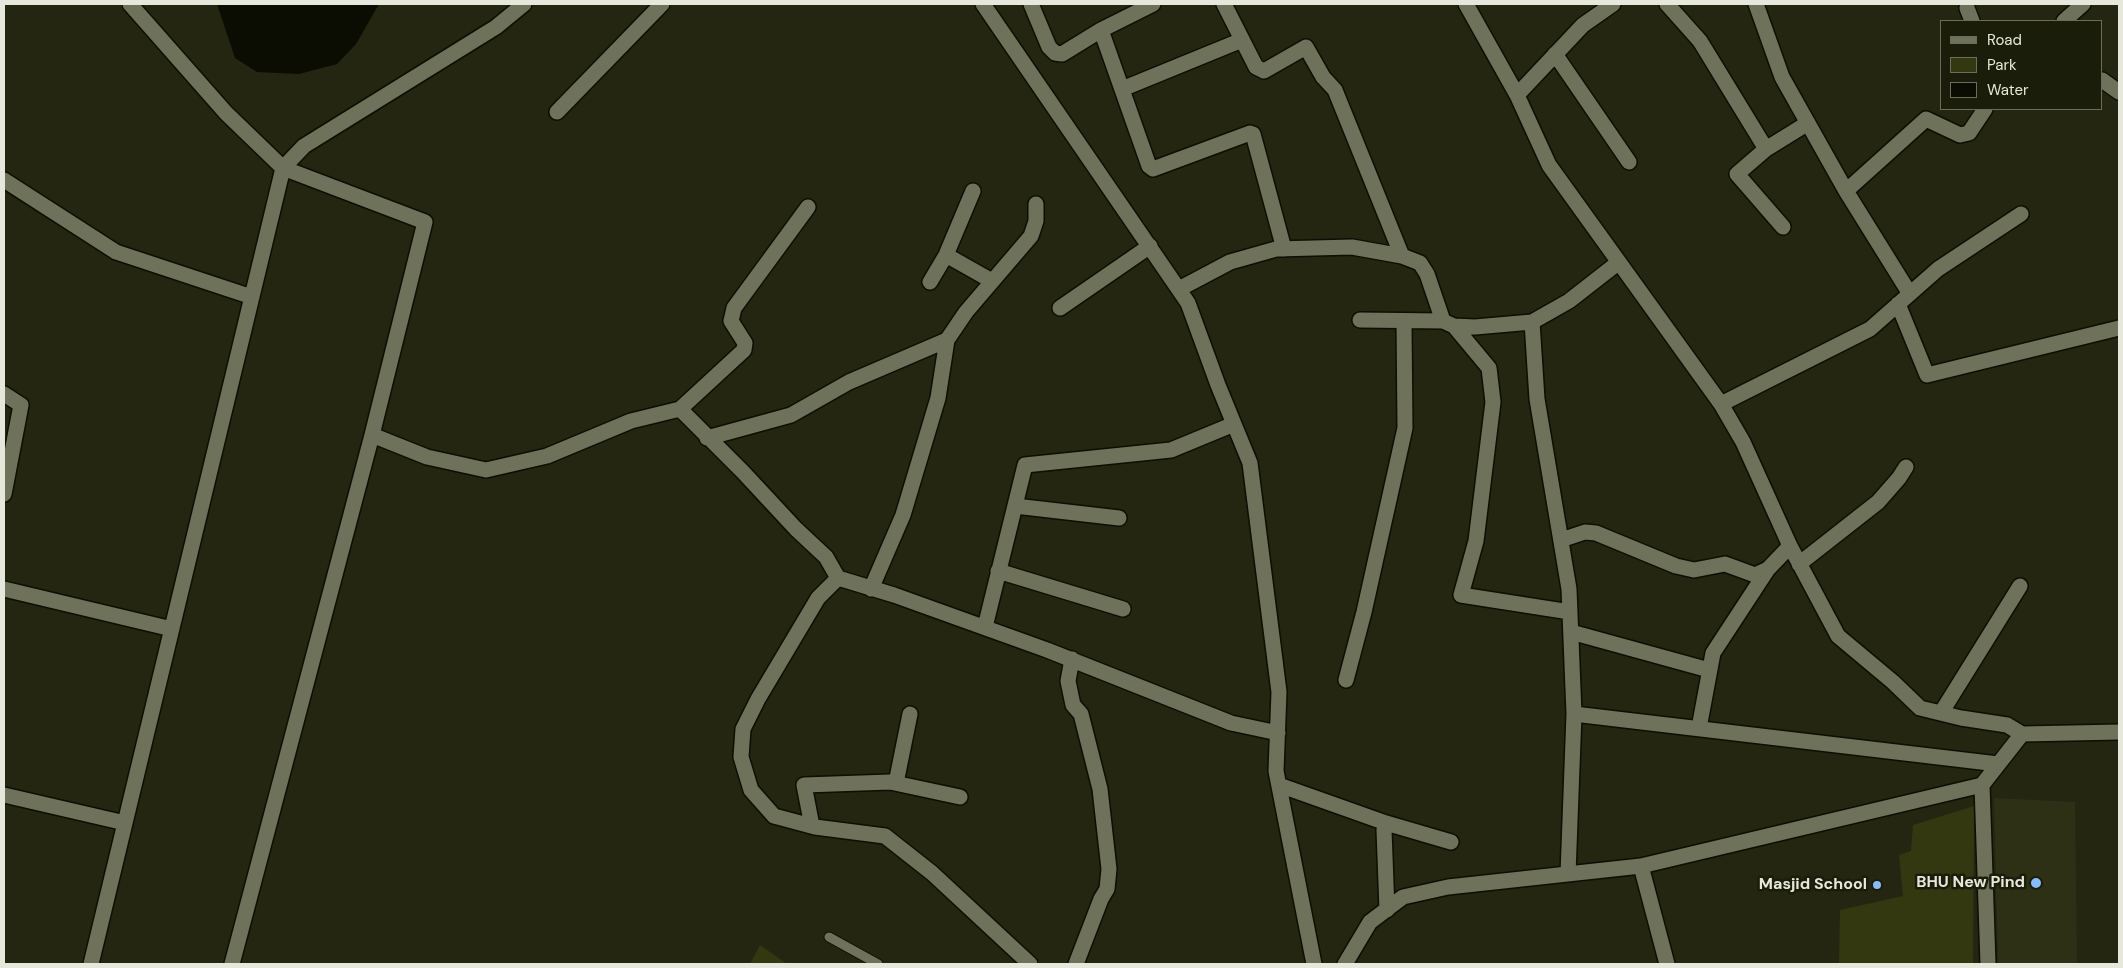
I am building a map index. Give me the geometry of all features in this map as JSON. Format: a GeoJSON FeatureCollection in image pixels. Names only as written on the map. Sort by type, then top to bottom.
{"type":"FeatureCollection","features":[{"type":"Feature","properties":{"kind":"street"},"geometry":{"type":"LineString","coordinates":[[130,4],[226,113],[283,168],[425,222],[372,435],[232,964]]}},
{"type":"Feature","properties":{"kind":"street"},"geometry":{"type":"LineString","coordinates":[[91,964],[283,168],[304,146],[496,27],[524,4]]}},
{"type":"Feature","properties":{"kind":"street"},"geometry":{"type":"LineString","coordinates":[[557,112],[662,4]]}},
{"type":"Feature","properties":{"kind":"street"},"geometry":{"type":"LineString","coordinates":[[983,4],[1188,303],[1250,463],[1279,692],[1276,771],[1314,964]]}},
{"type":"Feature","properties":{"kind":"street"},"geometry":{"type":"LineString","coordinates":[[1031,4],[1050,47],[1055,53],[1062,54],[1101,30],[1153,4]]}},
{"type":"Feature","properties":{"kind":"street"},"geometry":{"type":"LineString","coordinates":[[1224,4],[1256,67],[1264,70],[1306,47],[1323,77],[1335,90],[1402,256]]}},
{"type":"Feature","properties":{"kind":"street"},"geometry":{"type":"LineString","coordinates":[[1466,4],[1517,95],[1549,165],[1721,404],[1743,442],[1790,546],[1838,636],[1894,682],[1920,708],[2007,726],[2022,734],[2119,732]]}},
{"type":"Feature","properties":{"kind":"street"},"geometry":{"type":"LineString","coordinates":[[1517,95],[1583,25],[1613,4]]}},
{"type":"Feature","properties":{"kind":"street"},"geometry":{"type":"LineString","coordinates":[[1667,4],[1700,41],[1766,149]]}},
{"type":"Feature","properties":{"kind":"street"},"geometry":{"type":"LineString","coordinates":[[1756,4],[1782,78],[1846,191],[1910,294]]}},
{"type":"Feature","properties":{"kind":"street"},"geometry":{"type":"LineString","coordinates":[[2065,20],[2083,4]]}},
{"type":"Feature","properties":{"kind":"street"},"geometry":{"type":"LineString","coordinates":[[1101,30],[1149,166],[1153,169],[1250,133],[1253,134],[1284,249]]}},
{"type":"Feature","properties":{"kind":"street"},"geometry":{"type":"LineString","coordinates":[[1122,89],[1242,40]]}},
{"type":"Feature","properties":{"kind":"street"},"geometry":{"type":"LineString","coordinates":[[1555,54],[1629,162]]}},
{"type":"Feature","properties":{"kind":"street"},"geometry":{"type":"LineString","coordinates":[[2103,81],[2119,92]]}},
{"type":"Feature","properties":{"kind":"street"},"geometry":{"type":"LineString","coordinates":[[1846,191],[1926,119],[1960,135],[1969,134],[1984,110]]}},
{"type":"Feature","properties":{"kind":"street"},"geometry":{"type":"LineString","coordinates":[[1783,227],[1737,174],[1766,149],[1808,123]]}},
{"type":"Feature","properties":{"kind":"street"},"geometry":{"type":"LineString","coordinates":[[4,180],[116,252],[252,297]]}},
{"type":"Feature","properties":{"kind":"street"},"geometry":{"type":"LineString","coordinates":[[930,282],[946,255],[973,191]]}},
{"type":"Feature","properties":{"kind":"street"},"geometry":{"type":"LineString","coordinates":[[871,589],[903,515],[938,398],[947,340],[966,312],[1031,236],[1036,221],[1036,204]]}},
{"type":"Feature","properties":{"kind":"street"},"geometry":{"type":"LineString","coordinates":[[372,435],[427,457],[486,470],[547,456],[631,421],[680,410],[744,350],[745,342],[730,321],[734,308],[808,207]]}},
{"type":"Feature","properties":{"kind":"street"},"geometry":{"type":"LineString","coordinates":[[1721,404],[1870,329],[1938,269],[2021,214]]}},
{"type":"Feature","properties":{"kind":"street"},"geometry":{"type":"LineString","coordinates":[[1060,308],[1150,246]]}},
{"type":"Feature","properties":{"kind":"street"},"geometry":{"type":"LineString","coordinates":[[1179,289],[1230,262],[1284,249],[1352,247],[1402,256],[1420,263],[1427,274],[1449,324],[1489,368],[1493,402],[1476,541],[1460,595],[1570,612]]}},
{"type":"Feature","properties":{"kind":"street"},"geometry":{"type":"LineString","coordinates":[[946,255],[992,282]]}},
{"type":"Feature","properties":{"kind":"street"},"geometry":{"type":"LineString","coordinates":[[1360,320],[1449,324],[1475,328],[1532,322],[1569,301],[1619,262]]}},
{"type":"Feature","properties":{"kind":"street"},"geometry":{"type":"LineString","coordinates":[[1898,304],[1927,375],[2119,328]]}},
{"type":"Feature","properties":{"kind":"street"},"geometry":{"type":"LineString","coordinates":[[1346,680],[1364,612],[1405,428],[1404,322]]}},
{"type":"Feature","properties":{"kind":"street"},"geometry":{"type":"LineString","coordinates":[[1532,322],[1538,399],[1561,540],[1570,612],[1574,714],[1568,874]]}},
{"type":"Feature","properties":{"kind":"street"},"geometry":{"type":"LineString","coordinates":[[707,438],[791,415],[850,382],[947,340]]}},
{"type":"Feature","properties":{"kind":"street"},"geometry":{"type":"LineString","coordinates":[[4,394],[21,405],[4,494]]}},
{"type":"Feature","properties":{"kind":"street"},"geometry":{"type":"LineString","coordinates":[[680,410],[826,557],[838,578],[871,589],[894,594],[1072,659],[1232,723],[1278,733]]}},
{"type":"Feature","properties":{"kind":"street"},"geometry":{"type":"LineString","coordinates":[[985,627],[1025,465],[1171,450],[1234,424]]}},
{"type":"Feature","properties":{"kind":"street"},"geometry":{"type":"LineString","coordinates":[[1799,564],[1878,502],[1900,478],[1906,467]]}},
{"type":"Feature","properties":{"kind":"street"},"geometry":{"type":"LineString","coordinates":[[1015,506],[1119,518]]}},
{"type":"Feature","properties":{"kind":"street"},"geometry":{"type":"LineString","coordinates":[[1561,540],[1585,532],[1596,534],[1676,566],[1694,570],[1725,564],[1755,575],[1768,569]]}},
{"type":"Feature","properties":{"kind":"street"},"geometry":{"type":"LineString","coordinates":[[1699,728],[1713,653],[1768,569],[1790,546]]}},
{"type":"Feature","properties":{"kind":"street"},"geometry":{"type":"LineString","coordinates":[[998,571],[1123,609]]}},
{"type":"Feature","properties":{"kind":"street"},"geometry":{"type":"LineString","coordinates":[[838,578],[818,598],[742,729],[741,757],[752,790],[774,816],[812,826],[885,836],[932,873],[1030,964]]}},
{"type":"Feature","properties":{"kind":"street"},"geometry":{"type":"LineString","coordinates":[[1941,713],[2020,586]]}},
{"type":"Feature","properties":{"kind":"street"},"geometry":{"type":"LineString","coordinates":[[4,589],[172,629]]}},
{"type":"Feature","properties":{"kind":"street"},"geometry":{"type":"LineString","coordinates":[[1571,632],[1709,670]]}},
{"type":"Feature","properties":{"kind":"street"},"geometry":{"type":"LineString","coordinates":[[1072,659],[1068,681],[1073,706],[1081,714],[1100,788],[1109,869],[1107,889],[1101,899],[1076,964]]}},
{"type":"Feature","properties":{"kind":"street"},"geometry":{"type":"LineString","coordinates":[[896,783],[910,714]]}},
{"type":"Feature","properties":{"kind":"street"},"geometry":{"type":"LineString","coordinates":[[1574,714],[1998,764]]}},
{"type":"Feature","properties":{"kind":"street"},"geometry":{"type":"LineString","coordinates":[[1988,964],[1982,785],[2022,734]]}},
{"type":"Feature","properties":{"kind":"street"},"geometry":{"type":"LineString","coordinates":[[812,826],[804,785],[896,783],[960,797]]}},
{"type":"Feature","properties":{"kind":"street"},"geometry":{"type":"LineString","coordinates":[[1279,785],[1386,823],[1452,842]]}},
{"type":"Feature","properties":{"kind":"street"},"geometry":{"type":"LineString","coordinates":[[1344,964],[1370,922],[1403,897],[1448,887],[1640,866],[1982,785]]}},
{"type":"Feature","properties":{"kind":"street"},"geometry":{"type":"LineString","coordinates":[[4,795],[125,823]]}},
{"type":"Feature","properties":{"kind":"street"},"geometry":{"type":"LineString","coordinates":[[1386,823],[1384,830],[1387,910]]}},
{"type":"Feature","properties":{"kind":"street"},"geometry":{"type":"LineString","coordinates":[[1640,866],[1667,964]]}},
{"type":"Feature","properties":{"kind":"lane"},"geometry":{"type":"LineString","coordinates":[[829,937],[878,964]]}},
{"type":"Feature","properties":{"kind":"shaded area","name":"BHU New Pind"},"geometry":{"type":"Polygon","coordinates":[[[1994,798],[2075,802],[2077,964],[1998,964],[1994,798]]]}},
{"type":"Feature","properties":{"kind":"green space"},"geometry":{"type":"Polygon","coordinates":[[[1974,806],[1973,964],[1839,964],[1840,910],[1903,896],[1899,855],[1911,851],[1913,825],[1974,806]]]}},
{"type":"Feature","properties":{"kind":"green space"},"geometry":{"type":"Polygon","coordinates":[[[760,945],[787,964],[750,964],[760,945]]]}},
{"type":"Feature","properties":{"kind":"water"},"geometry":{"type":"Polygon","coordinates":[[[217,4],[379,4],[356,44],[337,64],[299,74],[257,72],[235,58],[217,4]]]}},
{"type":"Feature","properties":{"kind":"place","name":"BHU New Pind"},"geometry":{"type":"Point","coordinates":[2036,883]}},
{"type":"Feature","properties":{"kind":"place","name":"Masjid School"},"geometry":{"type":"Point","coordinates":[1877,885]}}]}
